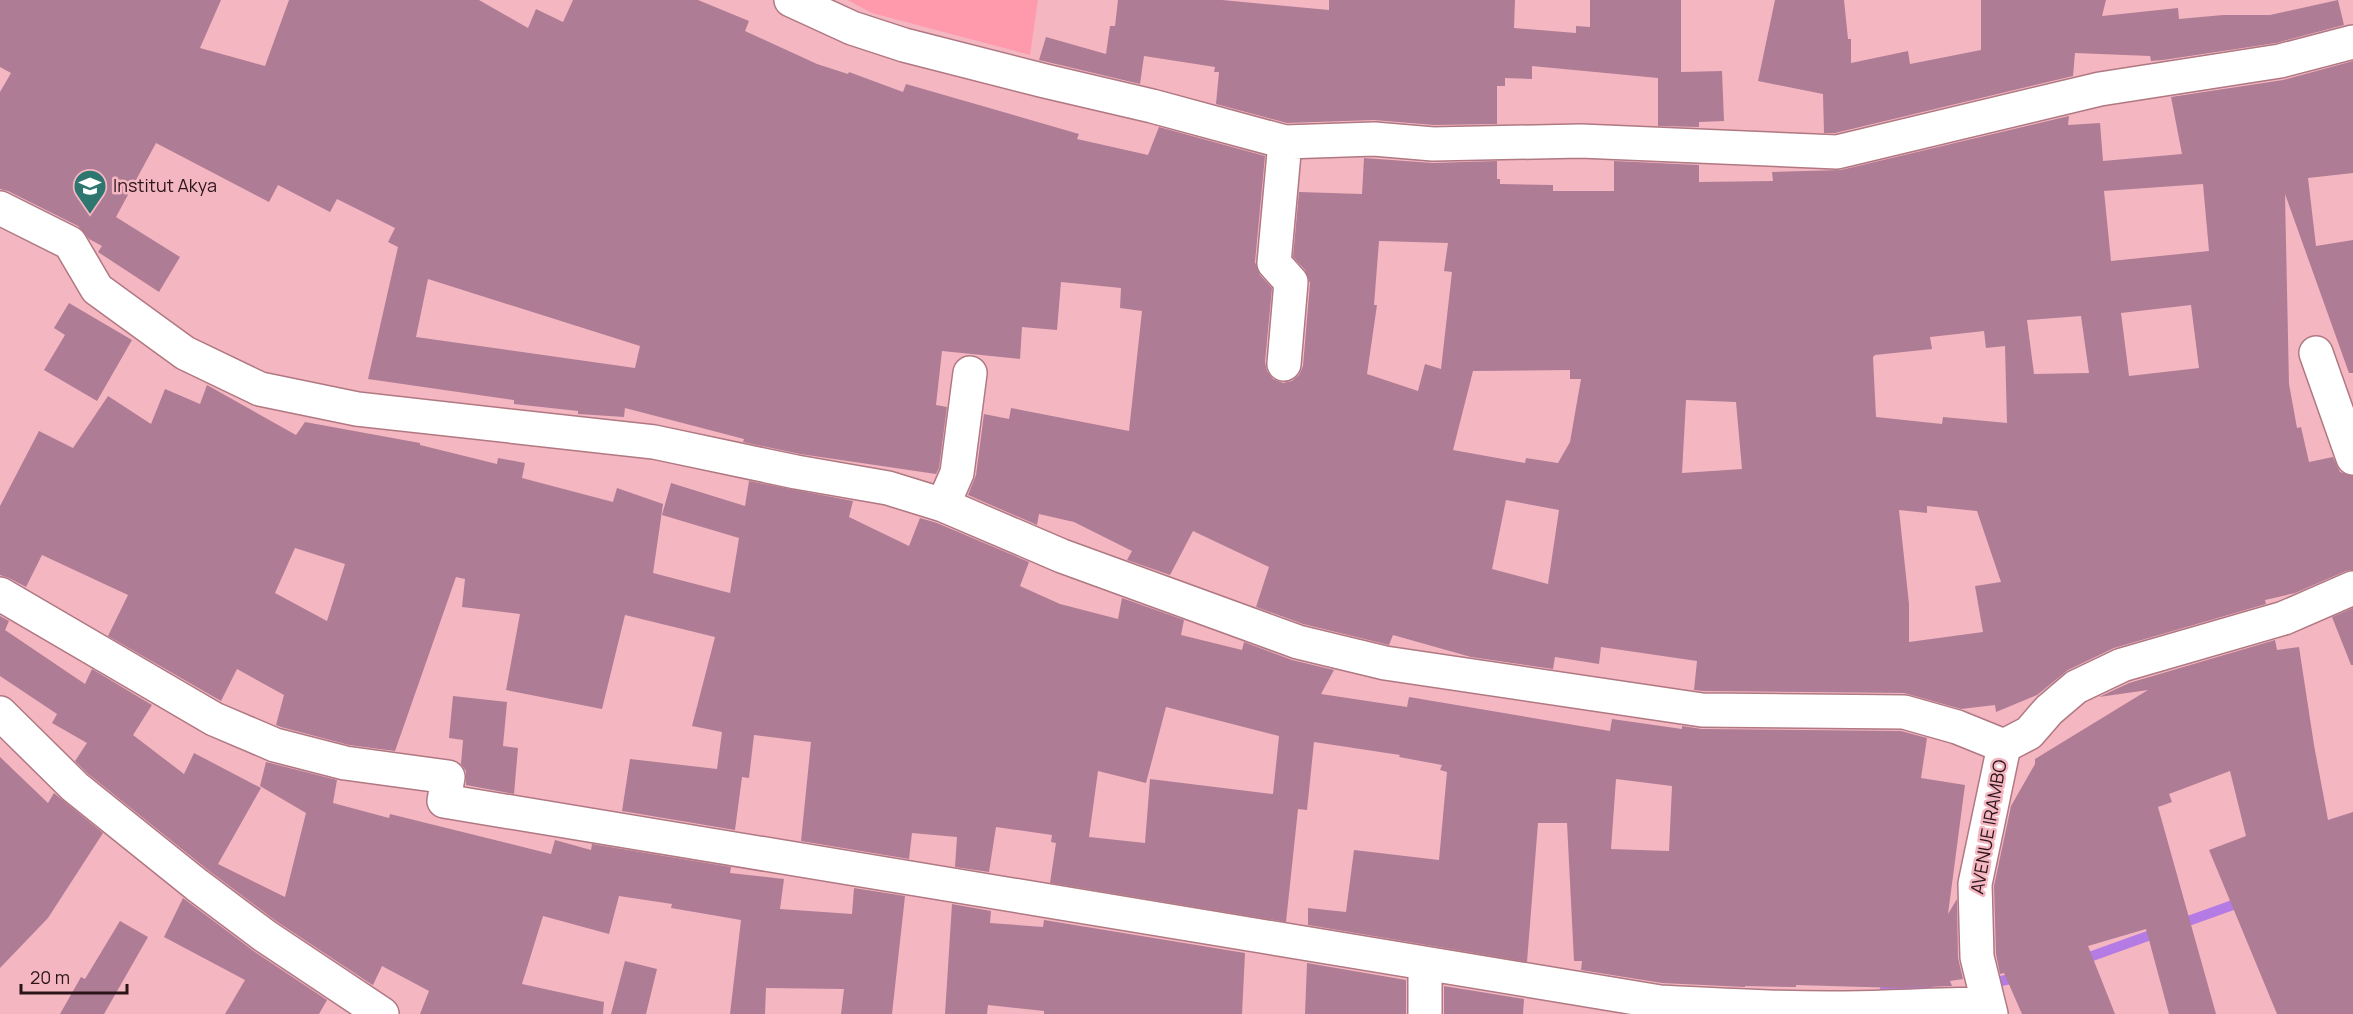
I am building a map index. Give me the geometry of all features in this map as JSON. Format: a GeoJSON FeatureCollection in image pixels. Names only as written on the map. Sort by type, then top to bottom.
{"type":"FeatureCollection","features":[{"type":"Feature","properties":{"kind":"street"},"geometry":{"type":"LineString","coordinates":[[791,0],[852,28],[904,45],[1152,106],[1285,142],[1374,139],[1433,144],[1581,141],[1837,153],[2100,89],[2280,61],[2353,42]]}},
{"type":"Feature","properties":{"kind":"street"},"geometry":{"type":"LineString","coordinates":[[1284,364],[1291,282],[1274,263],[1285,142]]}},
{"type":"Feature","properties":{"kind":"street"},"geometry":{"type":"LineString","coordinates":[[0,208],[69,243],[97,289],[185,353],[260,389],[357,409],[654,442],[796,472],[888,488],[943,506],[1062,556],[1298,642],[1385,663],[1702,710],[1904,712],[1957,727],[2004,746],[2029,733],[2049,710],[2076,687],[2122,665],[2284,618],[2353,588]]}},
{"type":"Feature","properties":{"kind":"street"},"geometry":{"type":"LineString","coordinates":[[2316,354],[2353,458]]}},
{"type":"Feature","properties":{"kind":"street"},"geometry":{"type":"LineString","coordinates":[[943,506],[957,473],[970,373]]}},
{"type":"Feature","properties":{"kind":"street"},"geometry":{"type":"LineString","coordinates":[[0,594],[214,719],[275,745],[345,763],[447,777],[444,801],[1425,965],[1660,1002],[1710,1005],[1885,1007],[1939,1004],[1989,1009]]}},
{"type":"Feature","properties":{"kind":"street"},"geometry":{"type":"LineString","coordinates":[[0,713],[75,787],[197,885],[265,936],[382,1014]]}},
{"type":"Feature","properties":{"kind":"street","name":"AVENUE IRAMBO"},"geometry":{"type":"LineString","coordinates":[[1989,1009],[1977,957],[1975,884],[2004,746]]}},
{"type":"Feature","properties":{"kind":"street"},"geometry":{"type":"LineString","coordinates":[[1425,965],[1425,1014]]}},
{"type":"Feature","properties":{"kind":"shaded area"},"geometry":{"type":"Polygon","coordinates":[[[847,0],[1038,0],[1030,55],[872,13],[847,0]]]}},
{"type":"Feature","properties":{"kind":"building"},"geometry":{"type":"Polygon","coordinates":[[[0,0],[221,0],[200,48],[265,66],[289,0],[479,0],[528,28],[536,9],[563,22],[573,0],[698,0],[749,21],[745,31],[817,64],[848,74],[849,72],[903,92],[906,84],[1079,134],[1077,139],[1148,155],[1159,127],[1265,156],[1255,262],[1260,275],[1272,288],[1265,362],[1267,371],[1273,379],[1283,383],[1292,381],[1299,375],[1303,366],[1310,283],[1305,270],[1293,257],[1299,192],[1362,194],[1364,158],[1433,163],[1497,161],[1497,179],[1500,179],[1500,184],[1553,185],[1553,191],[1614,191],[1614,161],[1699,165],[1699,182],[1773,181],[1772,172],[1841,170],[2069,116],[2068,125],[2100,123],[2103,161],[2182,154],[2171,97],[2283,80],[2353,61],[2353,173],[2308,178],[2316,246],[2353,240],[2353,373],[2349,373],[2285,194],[2289,384],[2297,428],[2301,427],[2309,462],[2333,457],[2340,472],[2353,476],[2353,570],[2295,593],[2265,600],[2266,604],[2114,648],[2068,670],[2037,695],[1996,712],[1995,705],[1961,709],[1904,693],[1694,690],[1697,661],[1601,647],[1599,664],[1555,657],[1553,669],[1471,657],[1393,635],[1389,645],[1303,624],[1256,607],[1269,567],[1193,531],[1170,575],[1127,560],[1132,551],[1074,522],[1039,514],[1037,525],[968,495],[976,475],[984,414],[1009,419],[1011,408],[1129,431],[1142,311],[1120,308],[1121,288],[1061,282],[1057,330],[1022,327],[1020,359],[942,351],[936,405],[947,407],[939,468],[936,474],[800,454],[743,442],[744,439],[625,408],[624,417],[578,414],[578,411],[514,404],[514,400],[368,379],[398,247],[388,242],[395,228],[337,199],[330,212],[278,185],[269,202],[156,143],[116,217],[180,257],[159,292],[98,252],[102,246],[89,239],[78,226],[0,189],[0,92],[11,73],[0,67],[0,0]],[[2203,184],[2104,191],[2111,261],[2209,251],[2203,184]],[[1379,241],[1374,305],[1377,305],[1367,374],[1418,391],[1425,364],[1441,369],[1452,272],[1444,271],[1448,243],[1379,241]],[[428,279],[416,337],[635,368],[640,346],[428,279]],[[2191,305],[2121,313],[2129,376],[2199,368],[2191,305]],[[2081,316],[2027,320],[2034,374],[2089,373],[2081,316]],[[1984,331],[1930,337],[1932,349],[1873,357],[1876,417],[1942,424],[1943,417],[2007,423],[2005,346],[1986,348],[1984,331]],[[1570,370],[1473,371],[1453,450],[1525,463],[1526,458],[1558,463],[1570,442],[1581,379],[1570,379],[1570,370]],[[1686,400],[1682,473],[1742,469],[1736,402],[1686,400]],[[1506,500],[1492,569],[1548,584],[1559,510],[1506,500]],[[1927,506],[1927,513],[1899,510],[1909,604],[1909,642],[1983,632],[1975,586],[2001,582],[1977,511],[1927,506]]]}},
{"type":"Feature","properties":{"kind":"building"},"geometry":{"type":"Polygon","coordinates":[[[1118,0],[1222,0],[1329,10],[1329,0],[1515,0],[1514,28],[1576,33],[1576,26],[1590,27],[1590,0],[1681,0],[1681,72],[1722,71],[1724,121],[1699,122],[1699,127],[1658,126],[1658,78],[1532,66],[1532,79],[1505,78],[1505,86],[1497,86],[1497,124],[1434,125],[1374,120],[1287,123],[1216,104],[1219,72],[1214,72],[1215,67],[1144,56],[1140,84],[1039,60],[1046,37],[1106,54],[1110,26],[1115,26],[1118,0]]]}},
{"type":"Feature","properties":{"kind":"building"},"geometry":{"type":"Polygon","coordinates":[[[1775,0],[1844,0],[1848,39],[1851,39],[1851,63],[1908,51],[1910,64],[1981,50],[1981,0],[2106,0],[2102,16],[2178,8],[2179,19],[2223,15],[2270,15],[2338,0],[2344,25],[2276,43],[2163,60],[2151,61],[2150,56],[2075,53],[2073,76],[1835,133],[1824,133],[1823,94],[1758,81],[1775,0]]]}},
{"type":"Feature","properties":{"kind":"building"},"geometry":{"type":"Polygon","coordinates":[[[69,303],[132,340],[97,401],[44,370],[65,335],[54,328],[69,303]]]}},
{"type":"Feature","properties":{"kind":"building"},"geometry":{"type":"Polygon","coordinates":[[[207,385],[296,435],[305,422],[420,443],[420,445],[497,464],[498,458],[525,463],[522,478],[613,502],[617,488],[663,504],[653,573],[730,593],[739,538],[662,515],[671,483],[745,506],[749,481],[853,501],[849,517],[909,546],[920,518],[937,523],[1029,562],[1020,586],[1060,604],[1118,619],[1122,598],[1184,620],[1181,635],[1242,650],[1244,642],[1292,660],[1334,670],[1321,694],[1407,707],[1409,697],[1610,731],[1612,719],[1682,729],[1682,726],[1702,729],[1901,731],[1927,738],[1921,778],[1965,785],[1948,914],[1957,899],[1958,958],[1963,979],[1950,981],[1952,986],[1900,988],[1796,985],[1796,987],[1745,987],[1662,983],[1581,970],[1582,961],[1574,961],[1567,823],[1538,823],[1527,962],[1308,925],[1308,908],[1346,912],[1354,850],[1439,860],[1447,772],[1440,770],[1442,765],[1399,757],[1400,755],[1314,742],[1307,810],[1298,809],[1286,922],[1050,883],[1056,843],[1051,842],[1052,835],[996,827],[989,872],[955,867],[957,837],[912,833],[909,859],[801,841],[811,742],[754,735],[749,778],[742,777],[735,830],[622,811],[630,759],[717,769],[722,732],[692,726],[715,637],[625,615],[602,709],[506,690],[520,614],[462,607],[465,579],[456,577],[395,751],[349,745],[281,727],[276,725],[284,695],[237,669],[221,701],[108,636],[128,595],[42,555],[26,587],[0,575],[0,506],[39,431],[73,448],[108,396],[151,424],[165,389],[200,404],[207,385]],[[295,548],[275,593],[327,621],[345,564],[295,548]],[[1166,707],[1146,783],[1098,771],[1089,837],[1145,843],[1150,779],[1273,794],[1279,736],[1166,707]],[[1616,779],[1611,849],[1669,851],[1672,786],[1616,779]]]}},
{"type":"Feature","properties":{"kind":"building"},"geometry":{"type":"Polygon","coordinates":[[[2353,608],[2353,665],[2351,665],[2332,617],[2353,608]]]}},
{"type":"Feature","properties":{"kind":"building"},"geometry":{"type":"Polygon","coordinates":[[[0,616],[9,621],[5,630],[85,684],[92,669],[152,705],[133,735],[184,774],[194,753],[261,788],[218,864],[285,897],[306,813],[260,786],[266,762],[337,780],[333,803],[389,818],[390,814],[551,854],[555,840],[591,850],[592,844],[731,867],[730,873],[784,879],[780,909],[852,914],[854,888],[905,896],[892,1014],[841,1014],[844,989],[766,988],[765,1014],[730,1014],[741,920],[671,908],[672,904],[619,896],[609,934],[543,916],[522,984],[604,1002],[603,1014],[420,1014],[429,991],[382,966],[373,985],[371,984],[276,921],[87,773],[75,761],[87,743],[52,723],[57,714],[0,676],[0,616]]]}},
{"type":"Feature","properties":{"kind":"building"},"geometry":{"type":"Polygon","coordinates":[[[2275,640],[2277,650],[2299,647],[2328,820],[2353,812],[2353,1014],[2277,1014],[2209,850],[2246,836],[2230,771],[2169,794],[2172,802],[2158,807],[2216,1014],[2169,1014],[2146,929],[2088,946],[2115,1014],[2022,1014],[2004,973],[2000,974],[1996,954],[1994,886],[2011,806],[2035,764],[2035,759],[2148,690],[2099,697],[2129,683],[2275,640]]]}},
{"type":"Feature","properties":{"kind":"building"},"geometry":{"type":"Polygon","coordinates":[[[453,696],[507,702],[503,746],[518,748],[514,794],[466,785],[466,771],[461,764],[463,740],[449,738],[453,696]]]}},
{"type":"Feature","properties":{"kind":"building"},"geometry":{"type":"Polygon","coordinates":[[[0,757],[48,803],[54,793],[103,833],[48,918],[0,968],[0,757]]]}},
{"type":"Feature","properties":{"kind":"building"},"geometry":{"type":"Polygon","coordinates":[[[183,898],[255,952],[327,1000],[319,1014],[225,1014],[245,980],[164,937],[183,898]]]}},
{"type":"Feature","properties":{"kind":"building"},"geometry":{"type":"Polygon","coordinates":[[[952,904],[991,911],[990,923],[1043,927],[1044,920],[1245,953],[1242,1014],[1044,1014],[1044,1011],[988,1005],[987,1014],[945,1014],[952,904]]]}},
{"type":"Feature","properties":{"kind":"building"},"geometry":{"type":"Polygon","coordinates":[[[120,921],[148,937],[104,1014],[60,1014],[81,977],[85,979],[120,921]]]}},
{"type":"Feature","properties":{"kind":"building"},"geometry":{"type":"Polygon","coordinates":[[[625,961],[657,969],[646,1014],[611,1014],[625,961]]]}},
{"type":"Feature","properties":{"kind":"building"},"geometry":{"type":"Polygon","coordinates":[[[1307,963],[1406,980],[1406,1014],[1305,1014],[1307,963]]]}},
{"type":"Feature","properties":{"kind":"building"},"geometry":{"type":"Polygon","coordinates":[[[1444,986],[1524,999],[1523,1014],[1444,1014],[1444,986]]]}},
{"type":"Feature","properties":{"kind":"waterway"},"geometry":{"type":"LineString","coordinates":[[2177,925],[2244,901]]}},
{"type":"Feature","properties":{"kind":"waterway"},"geometry":{"type":"LineString","coordinates":[[2081,960],[2159,932]]}},
{"type":"Feature","properties":{"kind":"waterway"},"geometry":{"type":"LineString","coordinates":[[2001,981],[2020,977]]}},
{"type":"Feature","properties":{"kind":"waterway"},"geometry":{"type":"LineString","coordinates":[[1884,991],[1928,985]]}},
{"type":"Feature","properties":{"kind":"place","name":"Institut Akya"},"geometry":{"type":"Point","coordinates":[90,215]}}]}
